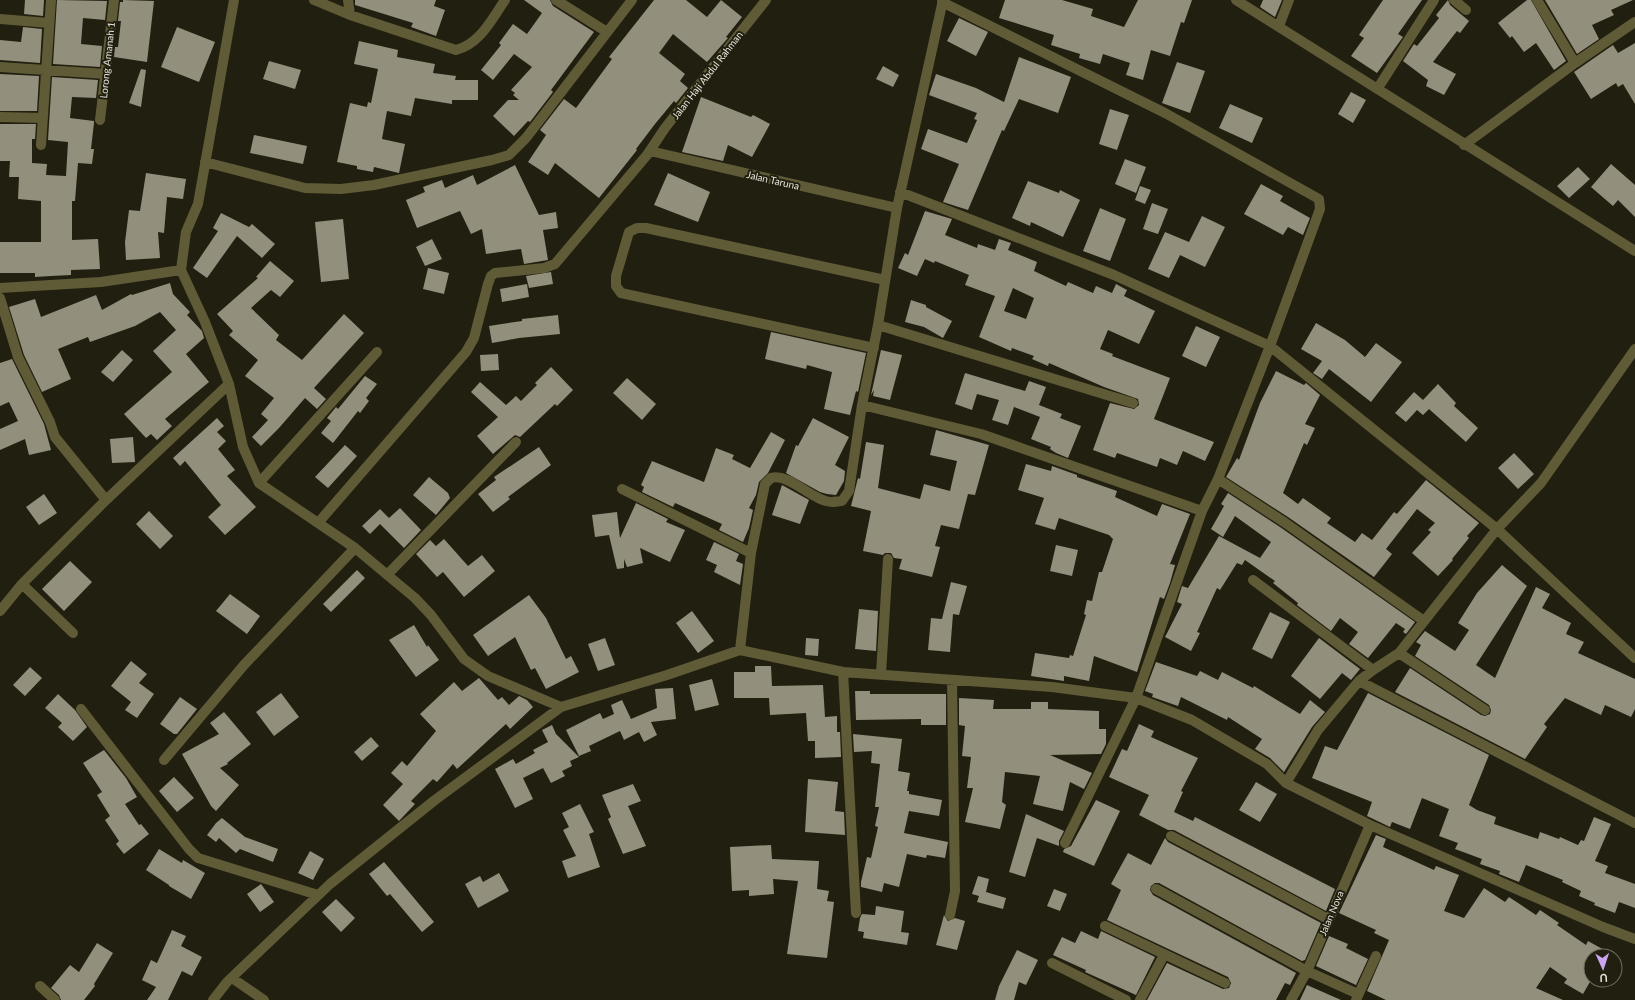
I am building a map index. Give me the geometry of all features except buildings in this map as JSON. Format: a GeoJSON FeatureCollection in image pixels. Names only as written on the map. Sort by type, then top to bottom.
{"type":"FeatureCollection","features":[{"type":"Feature","properties":{"kind":"street"},"geometry":{"type":"LineString","coordinates":[[41,146],[51,0]]}},
{"type":"Feature","properties":{"kind":"street","name":"Lorong Amanah 1"},"geometry":{"type":"LineString","coordinates":[[100,120],[114,0]]}},
{"type":"Feature","properties":{"kind":"street"},"geometry":{"type":"LineString","coordinates":[[234,0],[198,204],[186,232],[181,270],[205,322],[228,384],[243,447],[259,483],[355,548],[415,598],[431,615],[464,659],[488,676],[561,707]]}},
{"type":"Feature","properties":{"kind":"street"},"geometry":{"type":"LineString","coordinates":[[314,0],[350,15],[456,50],[465,47],[476,40],[505,0]]}},
{"type":"Feature","properties":{"kind":"street"},"geometry":{"type":"LineString","coordinates":[[348,0],[350,15]]}},
{"type":"Feature","properties":{"kind":"street"},"geometry":{"type":"LineString","coordinates":[[556,0],[607,32]]}},
{"type":"Feature","properties":{"kind":"street"},"geometry":{"type":"LineString","coordinates":[[206,162],[305,188],[341,189],[374,185],[509,155],[526,138],[632,0]]}},
{"type":"Feature","properties":{"kind":"street","name":"Jalan Haji Abdul Rahman"},"geometry":{"type":"LineString","coordinates":[[318,523],[466,352],[474,338],[491,276],[496,273],[544,268],[555,264],[650,150],[665,128],[766,0]]}},
{"type":"Feature","properties":{"kind":"street"},"geometry":{"type":"LineString","coordinates":[[1236,0],[1378,88],[1464,145],[1635,251]]}},
{"type":"Feature","properties":{"kind":"street"},"geometry":{"type":"LineString","coordinates":[[1279,26],[1289,0]]}},
{"type":"Feature","properties":{"kind":"street"},"geometry":{"type":"LineString","coordinates":[[1378,88],[1434,0]]}},
{"type":"Feature","properties":{"kind":"street"},"geometry":{"type":"LineString","coordinates":[[1454,0],[1466,10]]}},
{"type":"Feature","properties":{"kind":"street"},"geometry":{"type":"LineString","coordinates":[[1537,0],[1575,63]]}},
{"type":"Feature","properties":{"kind":"street"},"geometry":{"type":"LineString","coordinates":[[740,650],[751,553],[765,484],[771,478],[780,477],[824,500],[832,502],[842,501],[848,491],[900,192],[943,1],[1127,93],[1318,199],[1320,208],[1270,346],[1218,478],[1202,511],[1136,698],[1065,843]]}},
{"type":"Feature","properties":{"kind":"street"},"geometry":{"type":"LineString","coordinates":[[0,19],[49,23]]}},
{"type":"Feature","properties":{"kind":"street"},"geometry":{"type":"LineString","coordinates":[[1464,145],[1575,63],[1635,22]]}},
{"type":"Feature","properties":{"kind":"street"},"geometry":{"type":"LineString","coordinates":[[0,67],[106,74]]}},
{"type":"Feature","properties":{"kind":"street"},"geometry":{"type":"LineString","coordinates":[[0,116],[43,118]]}},
{"type":"Feature","properties":{"kind":"street","name":"Jalan Taruna"},"geometry":{"type":"LineString","coordinates":[[650,150],[897,208]]}},
{"type":"Feature","properties":{"kind":"street"},"geometry":{"type":"LineString","coordinates":[[900,192],[1114,275],[1270,346],[1497,529],[1635,658]]}},
{"type":"Feature","properties":{"kind":"street"},"geometry":{"type":"LineString","coordinates":[[874,348],[621,293],[616,286],[616,276],[629,232],[637,228],[646,228],[885,280]]}},
{"type":"Feature","properties":{"kind":"street"},"geometry":{"type":"LineString","coordinates":[[0,288],[101,282],[181,270]]}},
{"type":"Feature","properties":{"kind":"street"},"geometry":{"type":"LineString","coordinates":[[0,298],[18,357],[50,422],[55,437],[106,500]]}},
{"type":"Feature","properties":{"kind":"street"},"geometry":{"type":"LineString","coordinates":[[878,325],[1133,402]]}},
{"type":"Feature","properties":{"kind":"street"},"geometry":{"type":"LineString","coordinates":[[1286,783],[1318,730],[1360,681],[1373,670],[1399,653],[1497,529],[1541,483],[1635,349]]}},
{"type":"Feature","properties":{"kind":"street"},"geometry":{"type":"LineString","coordinates":[[259,483],[377,352]]}},
{"type":"Feature","properties":{"kind":"street"},"geometry":{"type":"LineString","coordinates":[[0,611],[22,584],[106,500],[228,384]]}},
{"type":"Feature","properties":{"kind":"street"},"geometry":{"type":"LineString","coordinates":[[862,404],[981,434],[1202,511]]}},
{"type":"Feature","properties":{"kind":"street"},"geometry":{"type":"LineString","coordinates":[[387,575],[516,442]]}},
{"type":"Feature","properties":{"kind":"street"},"geometry":{"type":"LineString","coordinates":[[1218,478],[1284,522],[1424,621]]}},
{"type":"Feature","properties":{"kind":"street"},"geometry":{"type":"LineString","coordinates":[[622,489],[751,553]]}},
{"type":"Feature","properties":{"kind":"street"},"geometry":{"type":"LineString","coordinates":[[164,760],[244,665],[355,548]]}},
{"type":"Feature","properties":{"kind":"street"},"geometry":{"type":"LineString","coordinates":[[881,674],[888,559]]}},
{"type":"Feature","properties":{"kind":"street"},"geometry":{"type":"LineString","coordinates":[[1253,580],[1373,670]]}},
{"type":"Feature","properties":{"kind":"street"},"geometry":{"type":"LineString","coordinates":[[22,584],[73,633]]}},
{"type":"Feature","properties":{"kind":"street"},"geometry":{"type":"LineString","coordinates":[[213,1000],[232,978],[318,895],[435,800],[561,707],[666,675],[740,650],[843,672],[1052,687],[1136,698],[1192,720],[1267,764],[1286,783],[1370,825],[1603,927],[1635,939]]}},
{"type":"Feature","properties":{"kind":"street"},"geometry":{"type":"LineString","coordinates":[[1399,653],[1485,710]]}},
{"type":"Feature","properties":{"kind":"street"},"geometry":{"type":"LineString","coordinates":[[843,672],[856,913]]}},
{"type":"Feature","properties":{"kind":"street"},"geometry":{"type":"LineString","coordinates":[[950,915],[955,891],[952,680]]}},
{"type":"Feature","properties":{"kind":"street"},"geometry":{"type":"LineString","coordinates":[[1360,681],[1635,823]]}},
{"type":"Feature","properties":{"kind":"street"},"geometry":{"type":"LineString","coordinates":[[80,709],[189,849],[198,858],[318,895]]}},
{"type":"Feature","properties":{"kind":"street","name":"Jalan Nova"},"geometry":{"type":"LineString","coordinates":[[1291,1000],[1307,971],[1328,919],[1370,825]]}},
{"type":"Feature","properties":{"kind":"street"},"geometry":{"type":"LineString","coordinates":[[1171,836],[1328,919]]}},
{"type":"Feature","properties":{"kind":"street"},"geometry":{"type":"LineString","coordinates":[[1156,889],[1357,997],[1376,956]]}},
{"type":"Feature","properties":{"kind":"street"},"geometry":{"type":"LineString","coordinates":[[1105,926],[1225,983]]}},
{"type":"Feature","properties":{"kind":"street"},"geometry":{"type":"LineString","coordinates":[[1140,1000],[1164,955]]}},
{"type":"Feature","properties":{"kind":"street"},"geometry":{"type":"LineString","coordinates":[[1052,963],[1126,1000]]}},
{"type":"Feature","properties":{"kind":"street"},"geometry":{"type":"LineString","coordinates":[[232,978],[264,1000]]}},
{"type":"Feature","properties":{"kind":"street"},"geometry":{"type":"LineString","coordinates":[[40,986],[55,1000]]}}]}
